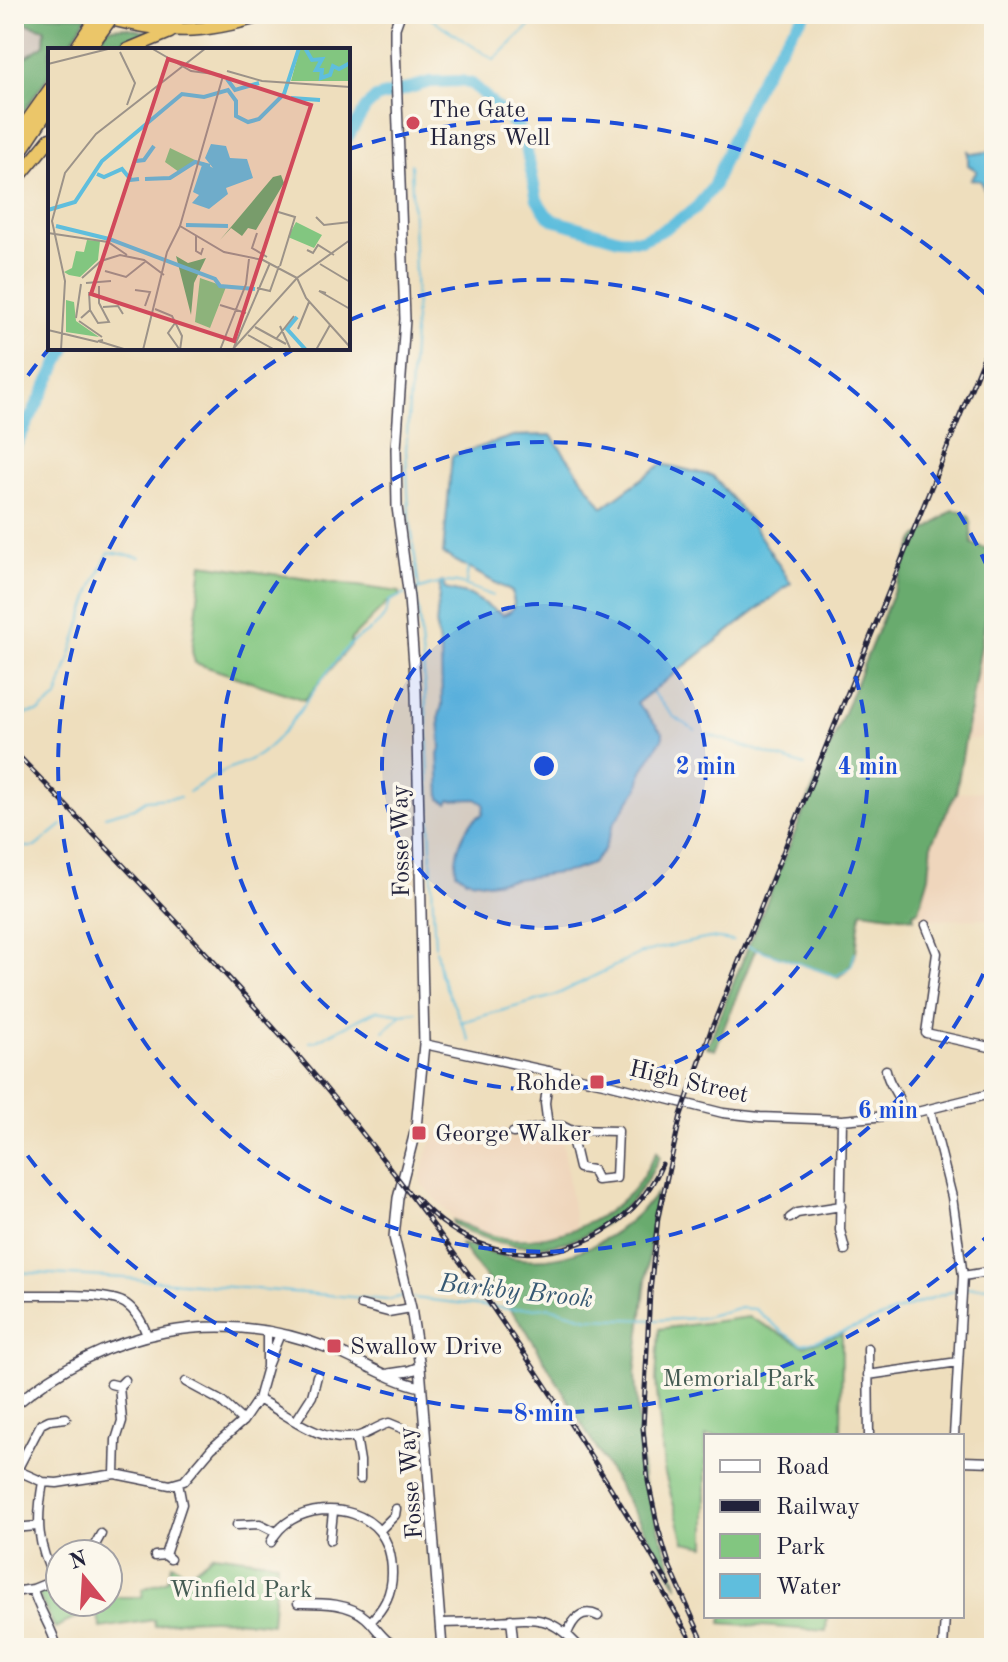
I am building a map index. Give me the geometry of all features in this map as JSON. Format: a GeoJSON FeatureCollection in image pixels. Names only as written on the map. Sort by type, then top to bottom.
{"type":"FeatureCollection","features":[{"type":"Feature","properties":{"kind":"highway"},"geometry":{"type":"LineString","coordinates":[[92,14],[142,27],[173,31],[219,28],[267,14]]}},
{"type":"Feature","properties":{"kind":"highway"},"geometry":{"type":"LineString","coordinates":[[90,41],[99,14]]}},
{"type":"Feature","properties":{"kind":"highway"},"geometry":{"type":"LineString","coordinates":[[90,41],[114,14]]}},
{"type":"Feature","properties":{"kind":"highway"},"geometry":{"type":"LineString","coordinates":[[132,48],[173,31]]}},
{"type":"Feature","properties":{"kind":"highway"},"geometry":{"type":"LineString","coordinates":[[14,140],[48,92]]}},
{"type":"Feature","properties":{"kind":"highway"},"geometry":{"type":"LineString","coordinates":[[14,161],[48,110]]}},
{"type":"Feature","properties":{"kind":"highway"},"geometry":{"type":"LineString","coordinates":[[14,183],[48,141]]}},
{"type":"Feature","properties":{"kind":"street","name":"Fosse Way"},"geometry":{"type":"LineString","coordinates":[[392,14],[395,28],[405,319],[396,476],[408,593],[418,752],[424,1044],[416,1128],[394,1218],[395,1248],[409,1301],[420,1367],[442,1648]]}},
{"type":"Feature","properties":{"kind":"street","name":"Fosse Way"},"geometry":{"type":"LineString","coordinates":[[395,28],[400,14]]}},
{"type":"Feature","properties":{"kind":"street"},"geometry":{"type":"LineString","coordinates":[[926,925],[937,953],[926,1033],[994,1048]]}},
{"type":"Feature","properties":{"kind":"street","name":"High Street"},"geometry":{"type":"LineString","coordinates":[[424,1044],[723,1113],[842,1120],[902,1115],[994,1093]]}},
{"type":"Feature","properties":{"kind":"street"},"geometry":{"type":"LineString","coordinates":[[886,1070],[889,1082],[900,1097],[902,1115]]}},
{"type":"Feature","properties":{"kind":"street"},"geometry":{"type":"LineString","coordinates":[[548,1126],[545,1103],[549,1071]]}},
{"type":"Feature","properties":{"kind":"street"},"geometry":{"type":"LineString","coordinates":[[930,1110],[952,1197],[963,1276],[954,1434]]}},
{"type":"Feature","properties":{"kind":"street"},"geometry":{"type":"LineString","coordinates":[[842,1120],[840,1230],[845,1250]]}},
{"type":"Feature","properties":{"kind":"street"},"geometry":{"type":"LineString","coordinates":[[513,1133],[548,1126],[562,1126],[570,1130],[618,1131],[616,1178],[597,1180],[592,1170],[579,1168],[570,1130]]}},
{"type":"Feature","properties":{"kind":"street"},"geometry":{"type":"LineString","coordinates":[[790,1218],[797,1213],[841,1206]]}},
{"type":"Feature","properties":{"kind":"street"},"geometry":{"type":"LineString","coordinates":[[963,1276],[994,1271]]}},
{"type":"Feature","properties":{"kind":"street"},"geometry":{"type":"LineString","coordinates":[[14,1295],[110,1297],[128,1305],[147,1335]]}},
{"type":"Feature","properties":{"kind":"street"},"geometry":{"type":"LineString","coordinates":[[361,1305],[388,1312],[409,1301]]}},
{"type":"Feature","properties":{"kind":"street"},"geometry":{"type":"LineString","coordinates":[[14,1406],[71,1364],[101,1350],[147,1335],[203,1328],[280,1334],[332,1349],[421,1387]]}},
{"type":"Feature","properties":{"kind":"street"},"geometry":{"type":"LineString","coordinates":[[267,1331],[267,1367]]}},
{"type":"Feature","properties":{"kind":"street"},"geometry":{"type":"LineString","coordinates":[[66,1418],[41,1424],[16,1469],[43,1482],[57,1483],[115,1474],[170,1485],[178,1483],[243,1421],[258,1399],[280,1334]]}},
{"type":"Feature","properties":{"kind":"street"},"geometry":{"type":"LineString","coordinates":[[868,1348],[869,1434]]}},
{"type":"Feature","properties":{"kind":"street"},"geometry":{"type":"LineString","coordinates":[[868,1375],[958,1362]]}},
{"type":"Feature","properties":{"kind":"street"},"geometry":{"type":"LineString","coordinates":[[386,1374],[420,1367]]}},
{"type":"Feature","properties":{"kind":"street"},"geometry":{"type":"LineString","coordinates":[[186,1382],[221,1401],[243,1421]]}},
{"type":"Feature","properties":{"kind":"street"},"geometry":{"type":"LineString","coordinates":[[115,1474],[116,1440],[122,1421],[118,1383]]}},
{"type":"Feature","properties":{"kind":"street"},"geometry":{"type":"LineString","coordinates":[[296,1421],[318,1383]]}},
{"type":"Feature","properties":{"kind":"street"},"geometry":{"type":"LineString","coordinates":[[258,1399],[327,1436],[356,1437],[389,1423],[406,1430]]}},
{"type":"Feature","properties":{"kind":"street"},"geometry":{"type":"LineString","coordinates":[[389,1411],[389,1423]]}},
{"type":"Feature","properties":{"kind":"street"},"geometry":{"type":"LineString","coordinates":[[33,1417],[41,1424]]}},
{"type":"Feature","properties":{"kind":"street"},"geometry":{"type":"LineString","coordinates":[[356,1437],[357,1473]]}},
{"type":"Feature","properties":{"kind":"street"},"geometry":{"type":"LineString","coordinates":[[964,1461],[994,1462]]}},
{"type":"Feature","properties":{"kind":"street"},"geometry":{"type":"LineString","coordinates":[[43,1482],[37,1526],[44,1553]]}},
{"type":"Feature","properties":{"kind":"street"},"geometry":{"type":"LineString","coordinates":[[163,1557],[182,1504],[178,1483]]}},
{"type":"Feature","properties":{"kind":"street"},"geometry":{"type":"LineString","coordinates":[[379,1531],[395,1515],[396,1509]]}},
{"type":"Feature","properties":{"kind":"street"},"geometry":{"type":"LineString","coordinates":[[330,1540],[333,1512]]}},
{"type":"Feature","properties":{"kind":"street"},"geometry":{"type":"LineString","coordinates":[[271,1542],[276,1532],[297,1515],[333,1512],[362,1518],[379,1531],[391,1554],[392,1578],[383,1609],[370,1622]]}},
{"type":"Feature","properties":{"kind":"street"},"geometry":{"type":"LineString","coordinates":[[235,1526],[260,1524],[276,1532]]}},
{"type":"Feature","properties":{"kind":"street"},"geometry":{"type":"LineString","coordinates":[[14,1528],[37,1526]]}},
{"type":"Feature","properties":{"kind":"street"},"geometry":{"type":"LineString","coordinates":[[99,1538],[102,1532]]}},
{"type":"Feature","properties":{"kind":"street"},"geometry":{"type":"LineString","coordinates":[[14,1592],[44,1584]]}},
{"type":"Feature","properties":{"kind":"street"},"geometry":{"type":"LineString","coordinates":[[33,1589],[57,1648]]}},
{"type":"Feature","properties":{"kind":"street"},"geometry":{"type":"LineString","coordinates":[[298,1603],[316,1598],[345,1607],[370,1622],[381,1644],[399,1648]]}},
{"type":"Feature","properties":{"kind":"street"},"geometry":{"type":"LineString","coordinates":[[567,1634],[575,1619],[588,1607],[598,1616]]}},
{"type":"Feature","properties":{"kind":"street"},"geometry":{"type":"LineString","coordinates":[[943,1648],[945,1618]]}},
{"type":"Feature","properties":{"kind":"street"},"geometry":{"type":"LineString","coordinates":[[511,1619],[514,1648]]}},
{"type":"Feature","properties":{"kind":"street"},"geometry":{"type":"LineString","coordinates":[[440,1623],[546,1620],[567,1634],[580,1648]]}},
{"type":"Feature","properties":{"kind":"shaded area"},"geometry":{"type":"Polygon","coordinates":[[[14,20],[45,29],[44,45],[15,65],[20,99],[14,107],[14,20]]]}},
{"type":"Feature","properties":{"kind":"shaded area"},"geometry":{"type":"Polygon","coordinates":[[[994,573],[994,737],[965,740],[994,573]]]}},
{"type":"Feature","properties":{"kind":"shaded area"},"geometry":{"type":"Polygon","coordinates":[[[994,790],[994,919],[924,920],[919,910],[929,876],[932,842],[956,793],[994,790]]]}},
{"type":"Feature","properties":{"kind":"shaded area"},"geometry":{"type":"Polygon","coordinates":[[[506,1129],[511,1138],[561,1131],[576,1228],[540,1237],[502,1236],[473,1229],[454,1219],[422,1185],[420,1177],[434,1132],[506,1129]]]}},
{"type":"Feature","properties":{"kind":"green space"},"geometry":{"type":"Polygon","coordinates":[[[14,14],[87,16],[67,48],[48,48],[48,77],[14,125],[14,107],[20,99],[15,64],[44,45],[45,29],[14,20],[14,14]]]}},
{"type":"Feature","properties":{"kind":"green space"},"geometry":{"type":"Polygon","coordinates":[[[125,27],[148,32],[120,48],[94,48],[108,28],[125,27]]]}},
{"type":"Feature","properties":{"kind":"green space"},"geometry":{"type":"Polygon","coordinates":[[[953,510],[961,511],[970,518],[972,544],[994,551],[994,569],[956,793],[932,842],[929,876],[919,910],[913,913],[914,918],[862,911],[855,955],[852,963],[838,977],[756,948],[715,1050],[707,1047],[915,539],[953,510]]]}},
{"type":"Feature","properties":{"kind":"green space"},"geometry":{"type":"Polygon","coordinates":[[[202,564],[400,592],[400,596],[389,601],[351,639],[351,645],[305,700],[195,663],[192,651],[202,564]]]}},
{"type":"Feature","properties":{"kind":"green space"},"geometry":{"type":"Polygon","coordinates":[[[657,1151],[660,1156],[643,1186],[623,1210],[599,1228],[573,1240],[544,1246],[514,1245],[484,1238],[453,1224],[453,1220],[489,1235],[512,1239],[544,1237],[576,1228],[605,1214],[630,1193],[657,1151]]]}},
{"type":"Feature","properties":{"kind":"green space"},"geometry":{"type":"Polygon","coordinates":[[[656,1194],[635,1375],[643,1479],[678,1587],[527,1331],[460,1244],[514,1258],[535,1260],[575,1253],[611,1235],[656,1194]]]}},
{"type":"Feature","properties":{"kind":"green space","name":"Memorial Park"},"geometry":{"type":"Polygon","coordinates":[[[749,1317],[804,1346],[842,1334],[841,1434],[704,1434],[704,1546],[684,1542],[664,1470],[656,1381],[659,1329],[749,1317]]]}},
{"type":"Feature","properties":{"kind":"green space","name":"Winfield Park"},"geometry":{"type":"Polygon","coordinates":[[[213,1554],[277,1562],[272,1624],[199,1619],[155,1626],[154,1620],[101,1628],[98,1618],[124,1618],[124,1597],[142,1597],[143,1589],[168,1580],[172,1564],[189,1574],[213,1554]]]}},
{"type":"Feature","properties":{"kind":"green space","name":"Winfield Park"},"geometry":{"type":"Polygon","coordinates":[[[44,1589],[44,1606],[37,1592],[44,1589]]]}},
{"type":"Feature","properties":{"kind":"green space","name":"Winfield Park"},"geometry":{"type":"Polygon","coordinates":[[[50,1618],[76,1618],[55,1628],[50,1618]]]}},
{"type":"Feature","properties":{"kind":"green space"},"geometry":{"type":"Polygon","coordinates":[[[722,1618],[827,1618],[826,1631],[721,1623],[722,1618]]]}},
{"type":"Feature","properties":{"kind":"water"},"geometry":{"type":"Polygon","coordinates":[[[968,151],[972,154],[994,151],[994,217],[981,181],[971,179],[977,171],[968,165],[968,151]]]}},
{"type":"Feature","properties":{"kind":"water"},"geometry":{"type":"Polygon","coordinates":[[[551,435],[603,507],[662,464],[713,476],[748,518],[791,583],[637,703],[663,733],[663,737],[642,771],[639,787],[614,823],[604,850],[592,864],[572,871],[488,883],[466,879],[456,872],[462,839],[470,824],[483,814],[484,804],[476,799],[450,800],[448,803],[440,799],[441,657],[436,627],[440,583],[443,582],[445,589],[470,595],[503,615],[511,611],[514,603],[512,592],[443,554],[452,456],[513,436],[551,435]]]}},
{"type":"Feature","properties":{"kind":"waterway"},"geometry":{"type":"LineString","coordinates":[[424,14],[494,60],[542,14]]}},
{"type":"Feature","properties":{"kind":"waterway"},"geometry":{"type":"LineString","coordinates":[[350,134],[366,107],[376,98],[430,82],[461,81],[472,84],[519,129],[525,142],[537,200],[547,215],[556,221],[619,239],[641,240],[694,210],[713,187],[741,118],[763,76],[805,14]]}},
{"type":"Feature","properties":{"kind":"waterway"},"geometry":{"type":"LineString","coordinates":[[411,164],[416,303],[406,450],[409,510],[419,589]]}},
{"type":"Feature","properties":{"kind":"waterway"},"geometry":{"type":"LineString","coordinates":[[14,449],[65,350]]}},
{"type":"Feature","properties":{"kind":"waterway"},"geometry":{"type":"LineString","coordinates":[[93,586],[109,552],[140,557]]}},
{"type":"Feature","properties":{"kind":"waterway"},"geometry":{"type":"LineString","coordinates":[[466,583],[468,568]]}},
{"type":"Feature","properties":{"kind":"waterway"},"geometry":{"type":"LineString","coordinates":[[411,592],[453,582],[493,596]]}},
{"type":"Feature","properties":{"kind":"waterway"},"geometry":{"type":"LineString","coordinates":[[14,719],[39,712],[57,698],[92,588]]}},
{"type":"Feature","properties":{"kind":"waterway"},"geometry":{"type":"LineString","coordinates":[[416,592],[427,724],[435,946]]}},
{"type":"Feature","properties":{"kind":"waterway"},"geometry":{"type":"LineString","coordinates":[[189,792],[256,756],[273,742],[338,658],[356,639],[379,623],[389,601],[405,594]]}},
{"type":"Feature","properties":{"kind":"waterway"},"geometry":{"type":"LineString","coordinates":[[653,693],[674,717],[695,730]]}},
{"type":"Feature","properties":{"kind":"waterway"},"geometry":{"type":"LineString","coordinates":[[706,734],[805,766]]}},
{"type":"Feature","properties":{"kind":"waterway"},"geometry":{"type":"LineString","coordinates":[[105,816],[134,808],[146,800],[180,797]]}},
{"type":"Feature","properties":{"kind":"waterway"},"geometry":{"type":"LineString","coordinates":[[14,847],[35,847],[62,825]]}},
{"type":"Feature","properties":{"kind":"waterway"},"geometry":{"type":"LineString","coordinates":[[461,1022],[554,996],[639,954],[710,938],[733,941]]}},
{"type":"Feature","properties":{"kind":"waterway"},"geometry":{"type":"LineString","coordinates":[[748,946],[837,976],[851,966],[855,953]]}},
{"type":"Feature","properties":{"kind":"waterway"},"geometry":{"type":"LineString","coordinates":[[436,950],[440,974],[470,1041]]}},
{"type":"Feature","properties":{"kind":"waterway"},"geometry":{"type":"LineString","coordinates":[[310,1042],[377,1010],[402,1014],[417,1012]]}},
{"type":"Feature","properties":{"kind":"waterway"},"geometry":{"type":"LineString","coordinates":[[384,1031],[401,1015]]}},
{"type":"Feature","properties":{"kind":"waterway","name":"Barkby Brook"},"geometry":{"type":"LineString","coordinates":[[14,1272],[387,1300],[403,1296]]}},
{"type":"Feature","properties":{"kind":"waterway","name":"Barkby Brook"},"geometry":{"type":"LineString","coordinates":[[964,1288],[994,1286]]}},
{"type":"Feature","properties":{"kind":"waterway","name":"Barkby Brook"},"geometry":{"type":"LineString","coordinates":[[413,1298],[510,1309],[549,1307],[588,1318],[700,1318],[738,1308],[755,1309],[802,1344],[958,1290]]}},
{"type":"Feature","properties":{"kind":"railway"},"geometry":{"type":"LineString","coordinates":[[706,1648],[670,1567],[648,1481],[643,1428],[650,1292],[658,1217],[681,1115],[711,1030],[994,332]]}},
{"type":"Feature","properties":{"kind":"railway"},"geometry":{"type":"LineString","coordinates":[[14,751],[244,995],[367,1139],[504,1324],[589,1453],[669,1585]]}},
{"type":"Feature","properties":{"kind":"railway"},"geometry":{"type":"LineString","coordinates":[[415,1197],[431,1213],[469,1239],[516,1252],[541,1252],[591,1238],[614,1224],[634,1207],[650,1187],[662,1164]]}},
{"type":"Feature","properties":{"kind":"railway"},"geometry":{"type":"LineString","coordinates":[[655,1577],[689,1636]]}},
{"type":"Feature","properties":{"kind":"place","name":"The Gate Hangs Well"},"geometry":{"type":"Point","coordinates":[413,123]}},
{"type":"Feature","properties":{"kind":"place","name":"Rohde"},"geometry":{"type":"Point","coordinates":[597,1082]}},
{"type":"Feature","properties":{"kind":"place","name":"George Walker"},"geometry":{"type":"Point","coordinates":[419,1133]}},
{"type":"Feature","properties":{"kind":"place","name":"Swallow Drive"},"geometry":{"type":"Point","coordinates":[334,1346]}}]}
